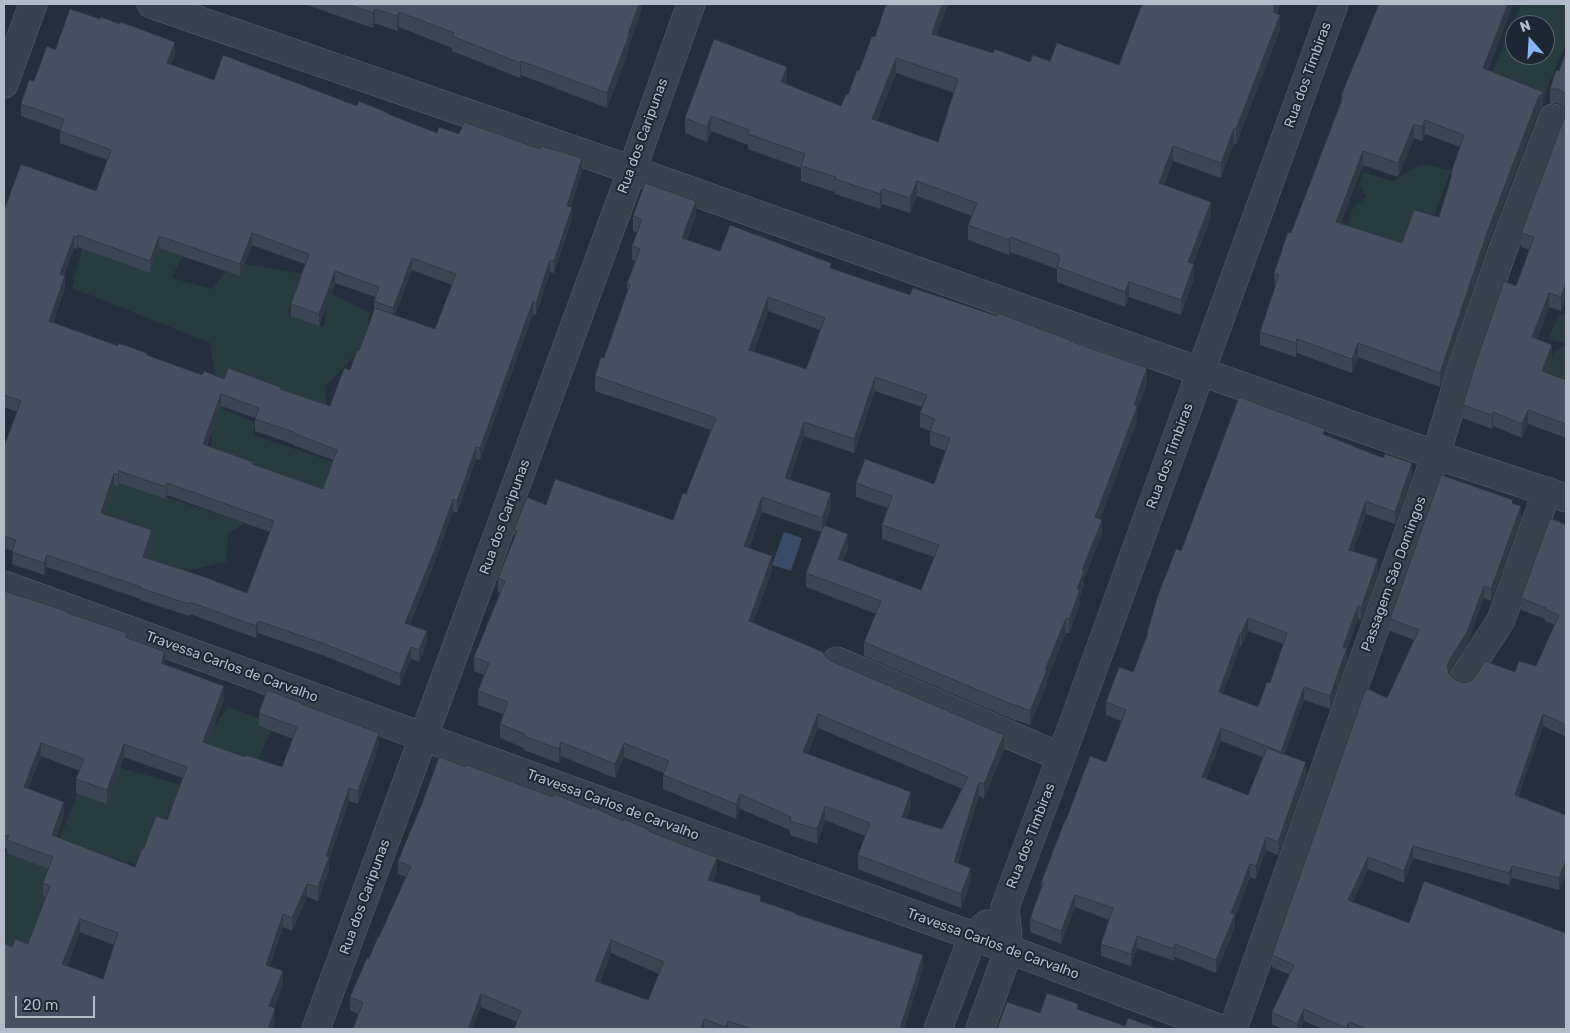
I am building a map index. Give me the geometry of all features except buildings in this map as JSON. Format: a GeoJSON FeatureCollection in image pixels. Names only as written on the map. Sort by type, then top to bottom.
{"type":"FeatureCollection","features":[{"type":"Feature","properties":{"kind":"street"},"geometry":{"type":"LineString","coordinates":[[4,84],[33,4]]}},
{"type":"Feature","properties":{"kind":"street"},"geometry":{"type":"LineString","coordinates":[[151,4],[632,170],[1436,455],[1560,491],[1501,620],[1463,679]]}},
{"type":"Feature","properties":{"kind":"street","name":"Rua dos Caripunas"},"geometry":{"type":"LineString","coordinates":[[316,1029],[632,170],[691,4]]}},
{"type":"Feature","properties":{"kind":"street","name":"Rua dos Timbiras"},"geometry":{"type":"LineString","coordinates":[[980,1029],[1009,950],[1005,908],[1334,4]]}},
{"type":"Feature","properties":{"kind":"street","name":"Passagem São Domingos"},"geometry":{"type":"LineString","coordinates":[[1233,1029],[1436,455],[1461,371],[1503,249],[1553,118]]}},
{"type":"Feature","properties":{"kind":"street","name":"Travessa Carlos de Carvalho"},"geometry":{"type":"LineString","coordinates":[[4,585],[973,936],[1221,1029]]}},
{"type":"Feature","properties":{"kind":"street"},"geometry":{"type":"LineString","coordinates":[[837,662],[1061,757]]}},
{"type":"Feature","properties":{"kind":"street","name":"Rua dos Timbiras"},"geometry":{"type":"LineString","coordinates":[[938,1029],[973,936],[1005,908]]}},
{"type":"Feature","properties":{"kind":"green space"},"geometry":{"type":"Polygon","coordinates":[[[1522,4],[1566,4],[1566,43],[1543,98],[1490,77],[1505,43],[1505,65],[1555,65],[1555,15],[1517,15],[1522,4]]]}},
{"type":"Feature","properties":{"kind":"green space"},"geometry":{"type":"Polygon","coordinates":[[[1420,164],[1451,170],[1435,214],[1413,223],[1394,255],[1344,238],[1352,210],[1366,197],[1359,184],[1363,172],[1393,181],[1420,164]]]}},
{"type":"Feature","properties":{"kind":"green space"},"geometry":{"type":"Polygon","coordinates":[[[133,218],[184,254],[171,278],[213,289],[231,262],[303,274],[287,315],[324,327],[329,292],[369,313],[366,343],[325,387],[327,412],[216,379],[210,343],[72,288],[87,232],[151,271],[158,252],[119,242],[133,218]]]}},
{"type":"Feature","properties":{"kind":"green space"},"geometry":{"type":"Polygon","coordinates":[[[1559,315],[1566,315],[1566,343],[1548,339],[1559,315]]]}},
{"type":"Feature","properties":{"kind":"green space"},"geometry":{"type":"Polygon","coordinates":[[[1566,344],[1566,411],[1532,421],[1553,353],[1566,344]]]}},
{"type":"Feature","properties":{"kind":"green space"},"geometry":{"type":"Polygon","coordinates":[[[215,406],[255,422],[253,435],[337,463],[322,511],[209,462],[215,406]]]}},
{"type":"Feature","properties":{"kind":"green space"},"geometry":{"type":"Polygon","coordinates":[[[4,443],[245,523],[228,534],[226,562],[178,573],[148,562],[4,471],[4,443]]]}},
{"type":"Feature","properties":{"kind":"green space"},"geometry":{"type":"Polygon","coordinates":[[[228,707],[262,719],[259,727],[271,731],[257,762],[205,750],[214,726],[228,707]]]}},
{"type":"Feature","properties":{"kind":"green space"},"geometry":{"type":"Polygon","coordinates":[[[91,759],[184,786],[141,866],[58,843],[91,759]]]}},
{"type":"Feature","properties":{"kind":"green space"},"geometry":{"type":"Polygon","coordinates":[[[4,852],[54,860],[43,912],[66,928],[4,964],[4,852]]]}},
{"type":"Feature","properties":{"kind":"water"},"geometry":{"type":"Polygon","coordinates":[[[784,532],[802,538],[791,571],[772,565],[784,532]]]}}]}
